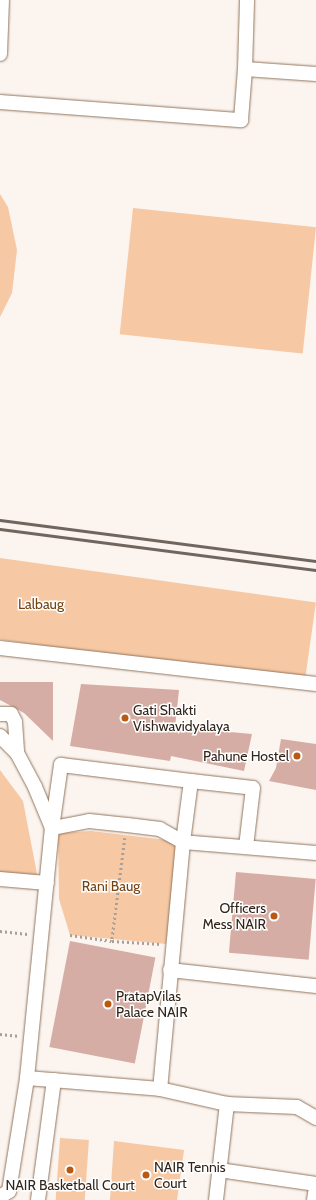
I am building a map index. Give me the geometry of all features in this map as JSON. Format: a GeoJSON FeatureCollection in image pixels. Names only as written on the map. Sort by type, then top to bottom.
{"type":"FeatureCollection","features":[{"type":"Feature","properties":{"kind":"street"},"geometry":{"type":"LineString","coordinates":[[0,54],[2,0]]}},
{"type":"Feature","properties":{"kind":"street"},"geometry":{"type":"LineString","coordinates":[[0,102],[241,120],[245,69],[247,0]]}},
{"type":"Feature","properties":{"kind":"street"},"geometry":{"type":"LineString","coordinates":[[245,69],[316,74]]}},
{"type":"Feature","properties":{"kind":"street"},"geometry":{"type":"LineString","coordinates":[[0,642],[67,651],[87,658]]}},
{"type":"Feature","properties":{"kind":"street"},"geometry":{"type":"LineString","coordinates":[[0,648],[316,684]]}},
{"type":"Feature","properties":{"kind":"street"},"geometry":{"type":"LineString","coordinates":[[0,714],[11,714],[15,722],[18,753]]}},
{"type":"Feature","properties":{"kind":"street"},"geometry":{"type":"LineString","coordinates":[[0,736],[18,753],[35,787],[52,828]]}},
{"type":"Feature","properties":{"kind":"street"},"geometry":{"type":"LineString","coordinates":[[0,1197],[9,1191],[27,1078],[52,828],[61,765],[254,788],[246,847]]}},
{"type":"Feature","properties":{"kind":"street"},"geometry":{"type":"LineString","coordinates":[[160,1089],[182,842],[191,781]]}},
{"type":"Feature","properties":{"kind":"street"},"geometry":{"type":"LineString","coordinates":[[52,828],[90,821],[160,829],[182,842],[316,853]]}},
{"type":"Feature","properties":{"kind":"street"},"geometry":{"type":"LineString","coordinates":[[0,879],[47,883]]}},
{"type":"Feature","properties":{"kind":"street"},"geometry":{"type":"LineString","coordinates":[[170,970],[316,986]]}},
{"type":"Feature","properties":{"kind":"street"},"geometry":{"type":"LineString","coordinates":[[27,1078],[160,1089],[227,1104],[296,1108],[316,1118]]}},
{"type":"Feature","properties":{"kind":"street"},"geometry":{"type":"LineString","coordinates":[[38,1200],[54,1080]]}},
{"type":"Feature","properties":{"kind":"street"},"geometry":{"type":"LineString","coordinates":[[216,1200],[227,1104]]}},
{"type":"Feature","properties":{"kind":"street"},"geometry":{"type":"LineString","coordinates":[[219,1170],[316,1184]]}},
{"type":"Feature","properties":{"kind":"street"},"geometry":{"type":"LineString","coordinates":[[314,1200],[316,1187]]}},
{"type":"Feature","properties":{"kind":"path"},"geometry":{"type":"LineString","coordinates":[[112,941],[127,825]]}},
{"type":"Feature","properties":{"kind":"path"},"geometry":{"type":"LineString","coordinates":[[0,931],[35,934]]}},
{"type":"Feature","properties":{"kind":"path"},"geometry":{"type":"LineString","coordinates":[[70,934],[112,941],[172,944]]}},
{"type":"Feature","properties":{"kind":"path"},"geometry":{"type":"LineString","coordinates":[[0,1034],[20,1036]]}},
{"type":"Feature","properties":{"kind":"green space"},"geometry":{"type":"Polygon","coordinates":[[[0,194],[8,207],[17,250],[12,293],[0,317],[0,194]]]}},
{"type":"Feature","properties":{"kind":"green space"},"geometry":{"type":"Polygon","coordinates":[[[133,208],[316,227],[303,354],[120,334],[133,208]]]}},
{"type":"Feature","properties":{"kind":"green space","name":"Lalbaug"},"geometry":{"type":"Polygon","coordinates":[[[0,558],[316,602],[305,683],[0,640],[0,558]]]}},
{"type":"Feature","properties":{"kind":"green space"},"geometry":{"type":"Polygon","coordinates":[[[0,770],[23,801],[38,879],[0,875],[0,770]]]}},
{"type":"Feature","properties":{"kind":"green space","name":"Rani Baug"},"geometry":{"type":"Polygon","coordinates":[[[91,831],[183,842],[166,944],[70,935],[59,899],[58,833],[91,831]]]}},
{"type":"Feature","properties":{"kind":"green space","name":"NAIR Basketball Court"},"geometry":{"type":"Polygon","coordinates":[[[60,1138],[89,1140],[85,1200],[56,1200],[60,1138]]]}},
{"type":"Feature","properties":{"kind":"green space","name":"NAIR Tennis Court"},"geometry":{"type":"Polygon","coordinates":[[[114,1141],[184,1150],[177,1200],[110,1200],[114,1141]]]}},
{"type":"Feature","properties":{"kind":"building"},"geometry":{"type":"Polygon","coordinates":[[[0,682],[53,682],[53,741],[24,713],[0,700],[0,682]]]}},
{"type":"Feature","properties":{"kind":"building","name":"Gati Shakti Vishwavidyalaya"},"geometry":{"type":"Polygon","coordinates":[[[81,684],[179,690],[175,727],[252,734],[244,771],[171,756],[170,761],[70,746],[81,684]]]}},
{"type":"Feature","properties":{"kind":"building","name":"Pahune Hostel"},"geometry":{"type":"Polygon","coordinates":[[[281,739],[316,744],[316,790],[269,781],[276,768],[281,739]]]}},
{"type":"Feature","properties":{"kind":"building","name":"Officers Mess NAIR"},"geometry":{"type":"Polygon","coordinates":[[[236,872],[316,879],[309,960],[229,953],[236,872]]]}},
{"type":"Feature","properties":{"kind":"building","name":"PratapVilas Palace NAIR"},"geometry":{"type":"Polygon","coordinates":[[[70,941],[155,958],[135,1064],[49,1047],[70,941]]]}},
{"type":"Feature","properties":{"kind":"railway"},"geometry":{"type":"LineString","coordinates":[[0,520],[316,561]]}},
{"type":"Feature","properties":{"kind":"railway"},"geometry":{"type":"LineString","coordinates":[[0,529],[316,570]]}},
{"type":"Feature","properties":{"kind":"place","name":"Gati Shakti Vishwavidyalaya"},"geometry":{"type":"Point","coordinates":[125,718]}},
{"type":"Feature","properties":{"kind":"place","name":"Pahune Hostel"},"geometry":{"type":"Point","coordinates":[297,756]}},
{"type":"Feature","properties":{"kind":"place","name":"Officers Mess NAIR"},"geometry":{"type":"Point","coordinates":[274,916]}},
{"type":"Feature","properties":{"kind":"place","name":"PratapVilas Palace NAIR"},"geometry":{"type":"Point","coordinates":[108,1004]}},
{"type":"Feature","properties":{"kind":"place","name":"NAIR Basketball Court"},"geometry":{"type":"Point","coordinates":[70,1170]}},
{"type":"Feature","properties":{"kind":"place","name":"NAIR Tennis Court"},"geometry":{"type":"Point","coordinates":[146,1175]}}]}
